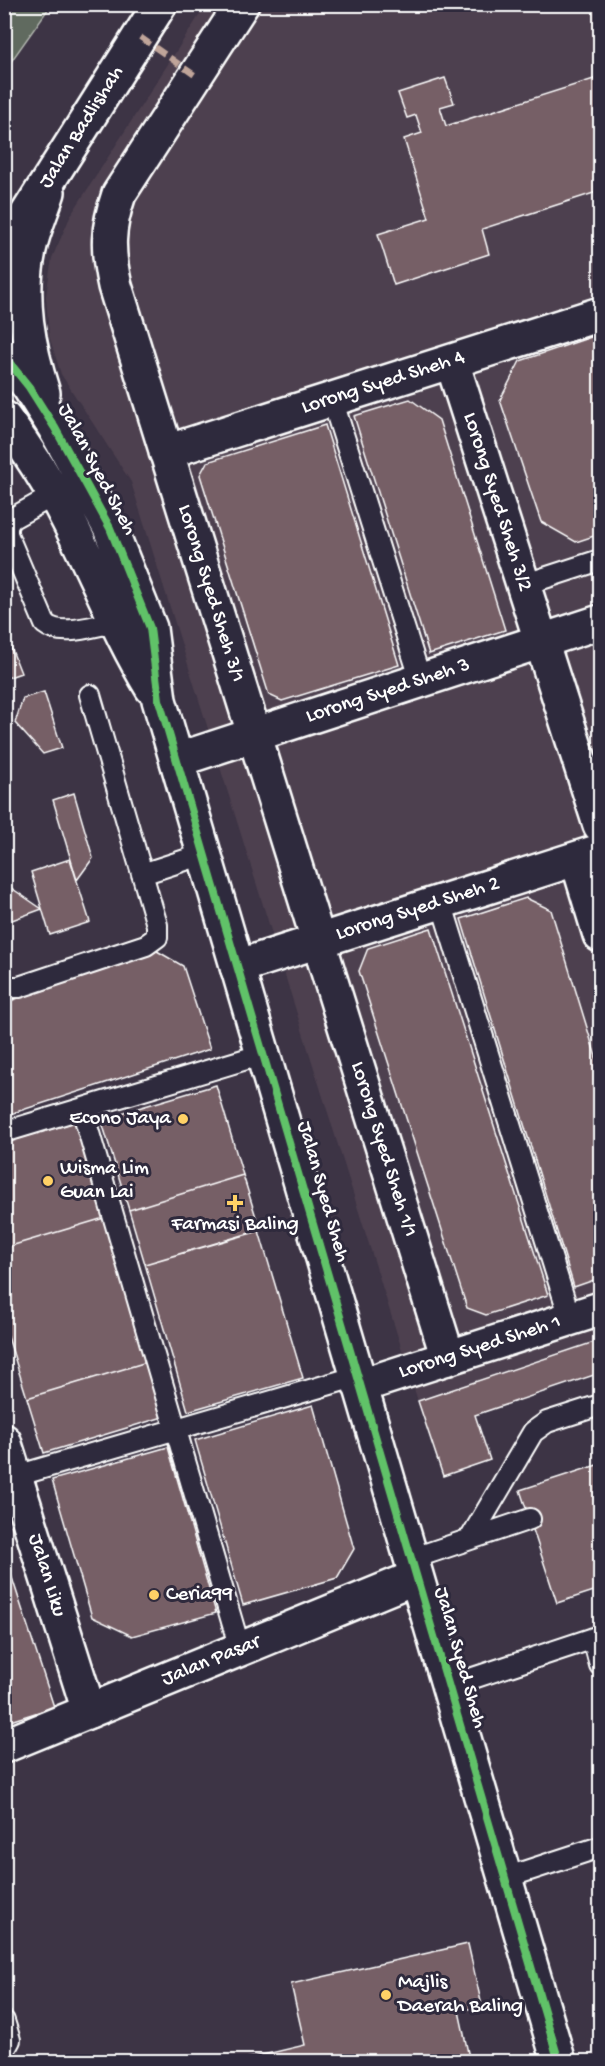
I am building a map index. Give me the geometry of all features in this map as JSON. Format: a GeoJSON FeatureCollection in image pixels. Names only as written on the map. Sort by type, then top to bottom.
{"type":"FeatureCollection","features":[{"type":"Feature","properties":{"kind":"street","name":"Jalan Badlishah"},"geometry":{"type":"LineString","coordinates":[[4,251],[160,4]]}},
{"type":"Feature","properties":{"kind":"street","name":"Lorong Syed Sheh 3/1"},"geometry":{"type":"LineString","coordinates":[[242,4],[119,194],[109,223],[109,260],[115,286],[318,941]]}},
{"type":"Feature","properties":{"kind":"street"},"geometry":{"type":"LineString","coordinates":[[54,173],[29,250],[24,304],[30,352],[55,428]]}},
{"type":"Feature","properties":{"kind":"street","name":"Lorong Syed Sheh 4"},"geometry":{"type":"LineString","coordinates":[[166,452],[600,314]]}},
{"type":"Feature","properties":{"kind":"street","name":"Jalan Syed Sheh"},"geometry":{"type":"LineString","coordinates":[[4,356],[29,387],[55,428],[110,528],[150,628],[159,700],[559,2061]]}},
{"type":"Feature","properties":{"kind":"street","name":"Lorong Syed Sheh 3/2"},"geometry":{"type":"LineString","coordinates":[[452,362],[600,825]]}},
{"type":"Feature","properties":{"kind":"street","name":"Jalan Syed Sheh"},"geometry":{"type":"LineString","coordinates":[[4,418],[25,446],[67,518],[124,643],[159,700]]}},
{"type":"Feature","properties":{"kind":"street","name":"Lorong Syed Sheh 3"},"geometry":{"type":"LineString","coordinates":[[177,760],[600,622]]}},
{"type":"Feature","properties":{"kind":"street"},"geometry":{"type":"LineString","coordinates":[[589,855],[600,935]]}},
{"type":"Feature","properties":{"kind":"street","name":"Lorong Syed Sheh 2"},"geometry":{"type":"LineString","coordinates":[[237,968],[589,855]]}},
{"type":"Feature","properties":{"kind":"street","name":"Lorong Syed Sheh 1/1"},"geometry":{"type":"LineString","coordinates":[[318,941],[448,1358]]}},
{"type":"Feature","properties":{"kind":"street","name":"Lorong Syed Sheh 1"},"geometry":{"type":"LineString","coordinates":[[359,1381],[448,1358],[600,1309]]}},
{"type":"Feature","properties":{"kind":"street","name":"Jalan Liku"},"geometry":{"type":"LineString","coordinates":[[4,1440],[89,1711]]}},
{"type":"Feature","properties":{"kind":"street","name":"Jalan Pasar"},"geometry":{"type":"LineString","coordinates":[[4,1746],[240,1649],[414,1568]]}},
{"type":"Feature","properties":{"kind":"lane"},"geometry":{"type":"LineString","coordinates":[[332,399],[421,681]]}},
{"type":"Feature","properties":{"kind":"lane"},"geometry":{"type":"LineString","coordinates":[[54,495],[11,519],[7,525],[7,534],[45,624],[52,629],[64,630],[116,622]]}},
{"type":"Feature","properties":{"kind":"lane"},"geometry":{"type":"LineString","coordinates":[[523,585],[600,560]]}},
{"type":"Feature","properties":{"kind":"lane"},"geometry":{"type":"LineString","coordinates":[[4,987],[20,987],[152,942],[157,937],[158,925],[90,695]]}},
{"type":"Feature","properties":{"kind":"lane"},"geometry":{"type":"LineString","coordinates":[[142,874],[204,854]]}},
{"type":"Feature","properties":{"kind":"lane"},"geometry":{"type":"LineString","coordinates":[[441,902],[570,1318]]}},
{"type":"Feature","properties":{"kind":"lane"},"geometry":{"type":"LineString","coordinates":[[4,1132],[263,1054]]}},
{"type":"Feature","properties":{"kind":"lane"},"geometry":{"type":"LineString","coordinates":[[82,1109],[240,1649]]}},
{"type":"Feature","properties":{"kind":"lane"},"geometry":{"type":"LineString","coordinates":[[16,1476],[359,1381]]}},
{"type":"Feature","properties":{"kind":"lane"},"geometry":{"type":"LineString","coordinates":[[470,1539],[532,1432],[547,1422],[600,1405]]}},
{"type":"Feature","properties":{"kind":"lane"},"geometry":{"type":"LineString","coordinates":[[414,1568],[470,1539],[530,1519]]}},
{"type":"Feature","properties":{"kind":"lane"},"geometry":{"type":"LineString","coordinates":[[449,1686],[597,1637],[600,1665]]}},
{"type":"Feature","properties":{"kind":"lane"},"geometry":{"type":"LineString","coordinates":[[505,1878],[600,1847]]}},
{"type":"Feature","properties":{"kind":"lane"},"geometry":{"type":"LineString","coordinates":[[4,2021],[10,2040],[4,2051]]}},
{"type":"Feature","properties":{"kind":"shaded area"},"geometry":{"type":"Polygon","coordinates":[[[206,5],[600,5],[600,1340],[418,1401],[131,482],[61,374],[49,336],[46,296],[52,258],[71,215],[206,5]]]}},
{"type":"Feature","properties":{"kind":"green space"},"geometry":{"type":"Polygon","coordinates":[[[4,5],[51,5],[5,70],[4,5]]]}},
{"type":"Feature","properties":{"kind":"building"},"geometry":{"type":"Polygon","coordinates":[[[600,77],[600,191],[482,229],[489,254],[394,285],[378,234],[429,218],[404,139],[422,133],[416,115],[407,118],[398,93],[445,78],[454,103],[440,107],[446,126],[600,77]]]}},
{"type":"Feature","properties":{"kind":"building"},"geometry":{"type":"Polygon","coordinates":[[[600,334],[600,534],[576,542],[541,522],[500,400],[520,361],[600,334]]]}},
{"type":"Feature","properties":{"kind":"building"},"geometry":{"type":"Polygon","coordinates":[[[410,399],[439,420],[505,630],[429,654],[354,416],[410,399]]]}},
{"type":"Feature","properties":{"kind":"building"},"geometry":{"type":"Polygon","coordinates":[[[325,425],[399,665],[282,701],[269,695],[200,475],[207,462],[325,425]]]}},
{"type":"Feature","properties":{"kind":"building"},"geometry":{"type":"Polygon","coordinates":[[[4,630],[21,673],[4,679],[4,630]]]}},
{"type":"Feature","properties":{"kind":"building"},"geometry":{"type":"Polygon","coordinates":[[[44,692],[62,748],[43,754],[15,723],[23,698],[44,692]]]}},
{"type":"Feature","properties":{"kind":"building"},"geometry":{"type":"Polygon","coordinates":[[[74,793],[93,858],[77,880],[53,800],[74,793]]]}},
{"type":"Feature","properties":{"kind":"building"},"geometry":{"type":"Polygon","coordinates":[[[70,859],[90,922],[50,935],[31,872],[70,859]]]}},
{"type":"Feature","properties":{"kind":"building"},"geometry":{"type":"Polygon","coordinates":[[[4,883],[42,909],[4,923],[4,883]]]}},
{"type":"Feature","properties":{"kind":"building"},"geometry":{"type":"Polygon","coordinates":[[[526,898],[551,910],[600,1070],[600,1278],[574,1287],[461,919],[526,898]]]}},
{"type":"Feature","properties":{"kind":"building"},"geometry":{"type":"Polygon","coordinates":[[[431,928],[548,1295],[486,1315],[467,1308],[359,971],[368,948],[431,928]]]}},
{"type":"Feature","properties":{"kind":"building"},"geometry":{"type":"Polygon","coordinates":[[[157,951],[183,966],[210,1049],[4,1116],[4,1003],[157,951]]]}},
{"type":"Feature","properties":{"kind":"building"},"geometry":{"type":"Polygon","coordinates":[[[216,1085],[243,1175],[129,1210],[101,1119],[216,1085]]]}},
{"type":"Feature","properties":{"kind":"building","name":"Wisma Lim Guan Lai"},"geometry":{"type":"Polygon","coordinates":[[[75,1122],[104,1218],[4,1248],[4,1143],[75,1122]]]}},
{"type":"Feature","properties":{"kind":"building"},"geometry":{"type":"Polygon","coordinates":[[[243,1175],[260,1230],[145,1264],[129,1210],[243,1175]]]}},
{"type":"Feature","properties":{"kind":"building"},"geometry":{"type":"Polygon","coordinates":[[[104,1218],[147,1362],[27,1398],[4,1324],[4,1248],[104,1218]]]}},
{"type":"Feature","properties":{"kind":"building"},"geometry":{"type":"Polygon","coordinates":[[[259,1231],[303,1378],[188,1411],[145,1264],[259,1231]]]}},
{"type":"Feature","properties":{"kind":"building"},"geometry":{"type":"Polygon","coordinates":[[[600,1340],[600,1373],[475,1415],[490,1460],[443,1476],[418,1401],[600,1340]]]}},
{"type":"Feature","properties":{"kind":"building"},"geometry":{"type":"Polygon","coordinates":[[[147,1362],[163,1417],[44,1453],[27,1398],[147,1362]]]}},
{"type":"Feature","properties":{"kind":"building"},"geometry":{"type":"Polygon","coordinates":[[[313,1405],[354,1549],[337,1578],[243,1605],[195,1440],[313,1405]]]}},
{"type":"Feature","properties":{"kind":"building"},"geometry":{"type":"Polygon","coordinates":[[[168,1447],[216,1613],[132,1636],[92,1617],[52,1480],[168,1447]]]}},
{"type":"Feature","properties":{"kind":"building"},"geometry":{"type":"Polygon","coordinates":[[[600,1464],[600,1589],[557,1603],[520,1490],[600,1464]]]}},
{"type":"Feature","properties":{"kind":"building"},"geometry":{"type":"Polygon","coordinates":[[[4,1553],[54,1707],[4,1723],[4,1553]]]}},
{"type":"Feature","properties":{"kind":"building","name":"Majlis Daerah Baling"},"geometry":{"type":"Polygon","coordinates":[[[468,1944],[482,2006],[459,2011],[470,2062],[233,2062],[305,2045],[291,1984],[468,1944]]]}},
{"type":"Feature","properties":{"kind":"marked path"},"geometry":{"type":"LineString","coordinates":[[140,37],[196,76]]}},
{"type":"Feature","properties":{"kind":"cycle path"},"geometry":{"type":"LineString","coordinates":[[4,356],[29,387],[55,428],[110,528],[150,628],[159,700],[559,2062]]}},
{"type":"Feature","properties":{"kind":"place","name":"Econo Jaya"},"geometry":{"type":"Point","coordinates":[183,1119]}},
{"type":"Feature","properties":{"kind":"place","name":"Wisma Lim Guan Lai"},"geometry":{"type":"Point","coordinates":[48,1181]}},
{"type":"Feature","properties":{"kind":"place","name":"Farmasi Baling"},"geometry":{"type":"Point","coordinates":[235,1203]}},
{"type":"Feature","properties":{"kind":"place","name":"Ceria99"},"geometry":{"type":"Point","coordinates":[154,1595]}},
{"type":"Feature","properties":{"kind":"place","name":"Majlis Daerah Baling"},"geometry":{"type":"Point","coordinates":[386,1995]}}]}
